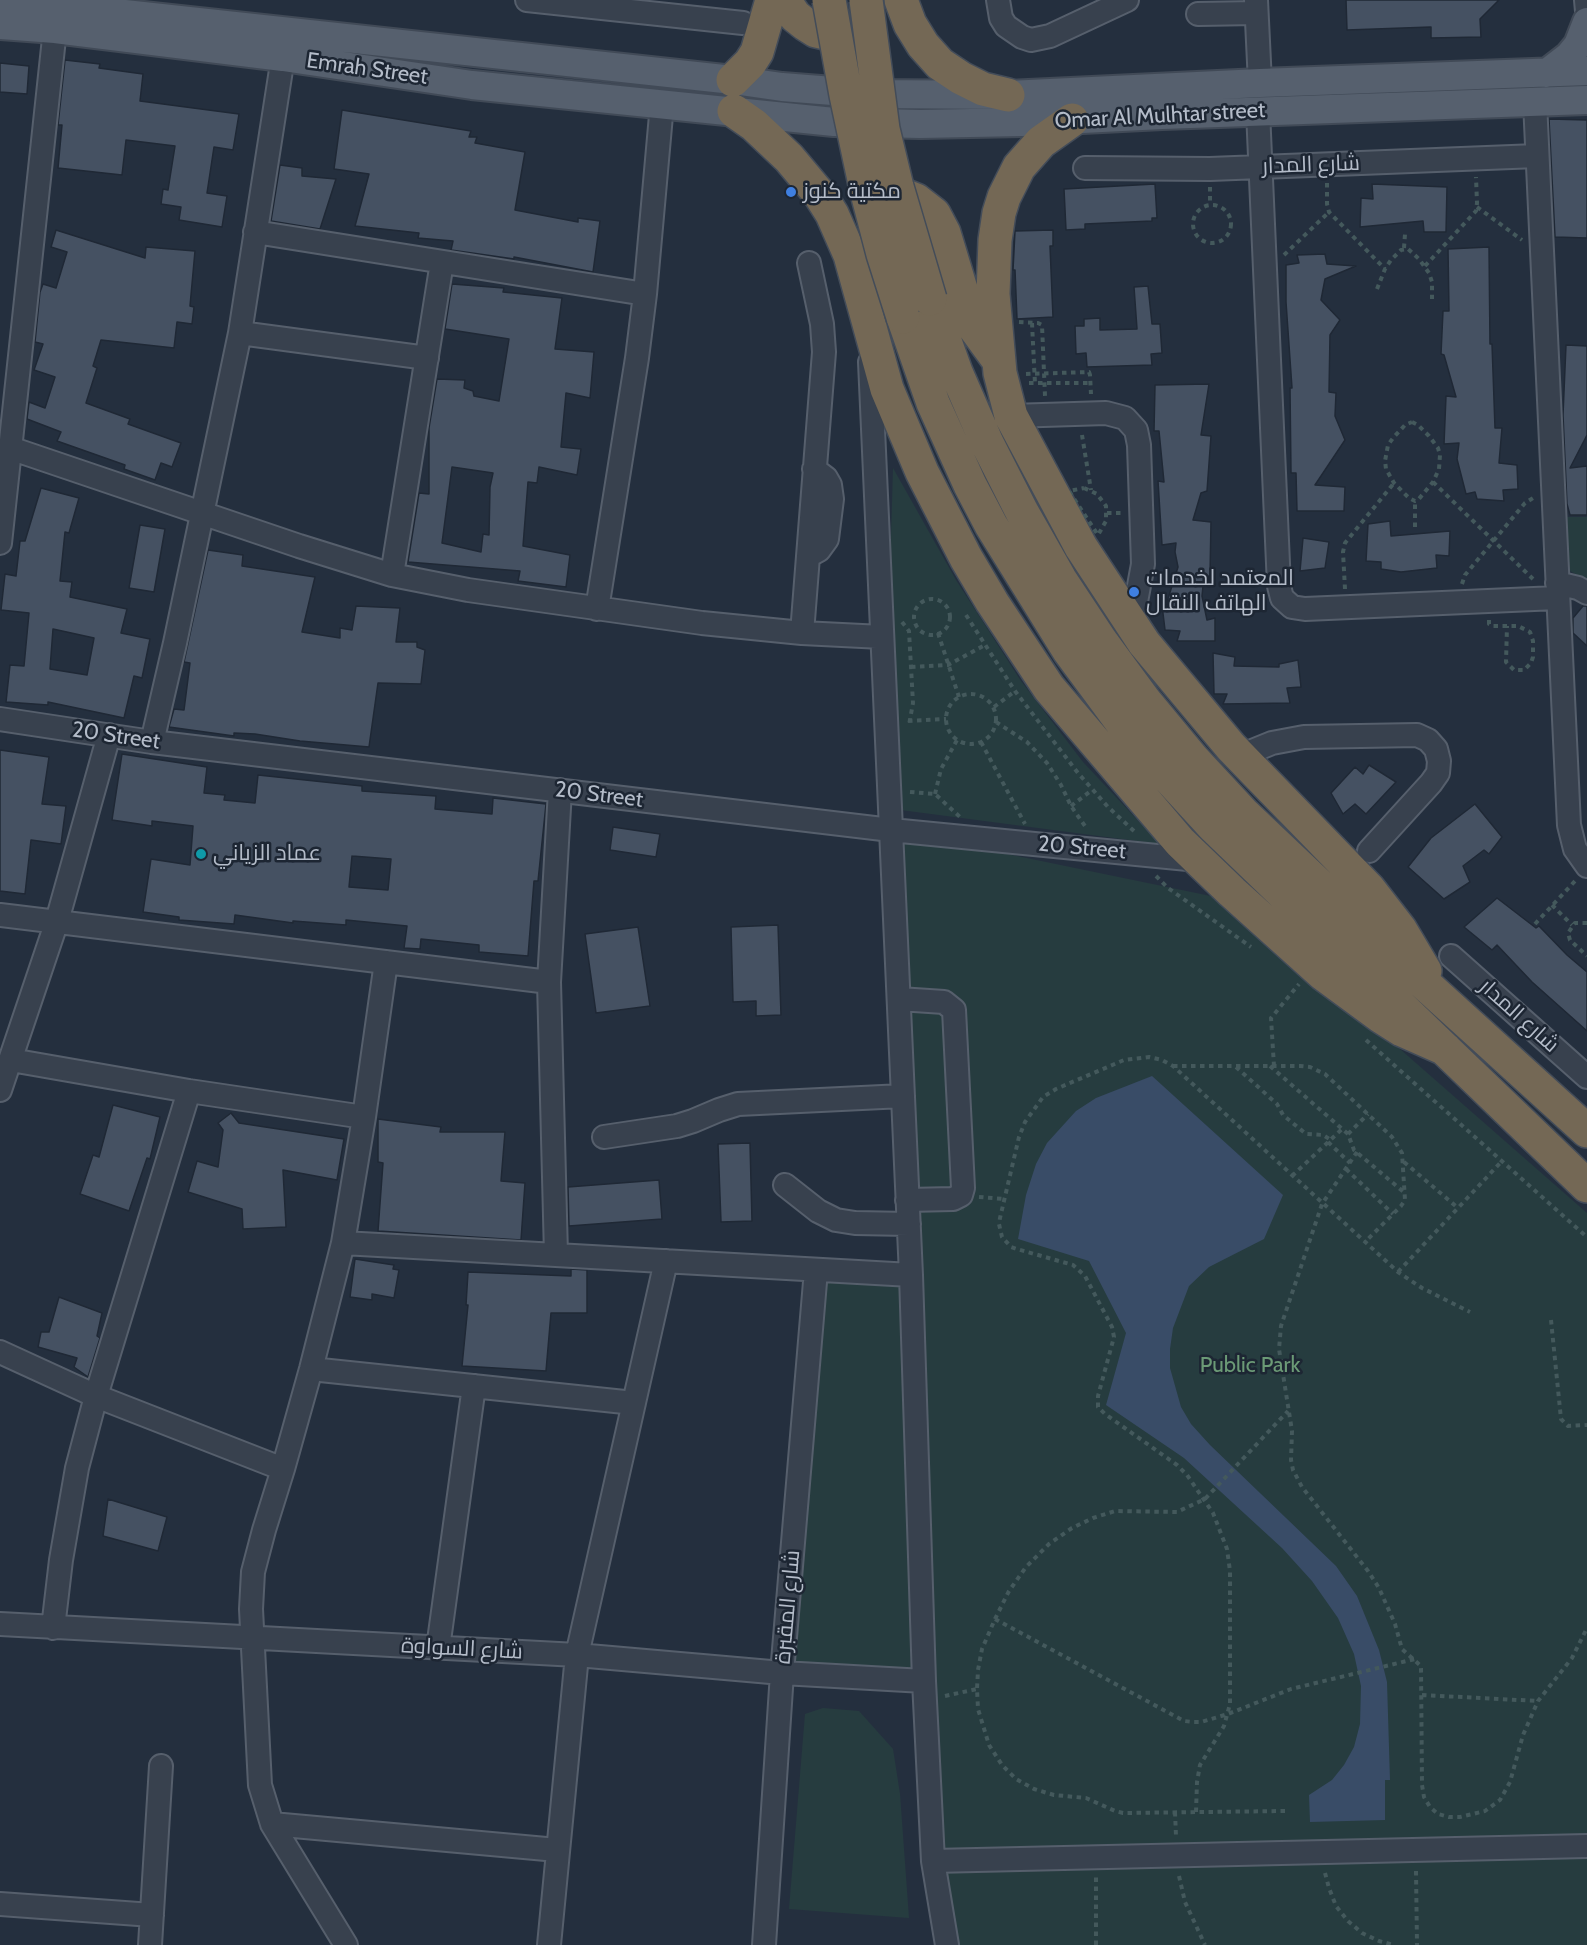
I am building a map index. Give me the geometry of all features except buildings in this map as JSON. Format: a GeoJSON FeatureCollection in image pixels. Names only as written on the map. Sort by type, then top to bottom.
{"type":"FeatureCollection","features":[{"type":"Feature","properties":{"kind":"highway"},"geometry":{"type":"LineString","coordinates":[[772,0],[757,52],[734,95],[820,195],[838,225],[850,255],[887,389],[922,472],[961,549],[992,602],[1049,688],[1180,842],[1198,860],[1323,974],[1402,1030],[1445,1049]]}},
{"type":"Feature","properties":{"kind":"highway"},"geometry":{"type":"LineString","coordinates":[[784,0],[795,16],[805,24],[816,31],[836,34],[855,32],[867,26],[877,17],[887,0]]}},
{"type":"Feature","properties":{"kind":"highway"},"geometry":{"type":"LineString","coordinates":[[829,0],[866,189],[883,254],[933,403],[970,485],[1014,564],[1069,651],[1136,742],[1212,826],[1587,1186]]}},
{"type":"Feature","properties":{"kind":"highway"},"geometry":{"type":"LineString","coordinates":[[866,0],[883,129],[906,221],[930,300],[956,372],[987,443],[1060,579],[1101,641],[1145,701],[1243,813],[1435,995],[1587,1131]]}},
{"type":"Feature","properties":{"kind":"highway"},"geometry":{"type":"LineString","coordinates":[[901,0],[923,45],[940,64],[983,89],[1008,94]]}},
{"type":"Feature","properties":{"kind":"highway"},"geometry":{"type":"LineString","coordinates":[[1072,120],[1041,142],[1019,167],[1004,197],[998,222],[993,267],[1008,366],[1003,388],[1011,416],[1081,547],[1144,643],[1240,756],[1353,871],[1380,902],[1413,950],[1435,995]]}},
{"type":"Feature","properties":{"kind":"highway"},"geometry":{"type":"LineString","coordinates":[[838,225],[861,201],[884,194],[906,196],[926,206],[940,223],[944,233],[974,327],[1008,366]]}},
{"type":"Feature","properties":{"kind":"main road","name":"Emrah Street"},"geometry":{"type":"LineString","coordinates":[[0,2],[734,95]]}},
{"type":"Feature","properties":{"kind":"main road","name":"Emrah Street"},"geometry":{"type":"LineString","coordinates":[[0,25],[66,12],[284,57],[472,85],[662,104],[734,95]]}},
{"type":"Feature","properties":{"kind":"main road"},"geometry":{"type":"LineString","coordinates":[[1547,73],[1569,56],[1581,39],[1587,22]]}},
{"type":"Feature","properties":{"kind":"main road","name":"Omar Al Mulhtar street"},"geometry":{"type":"LineString","coordinates":[[734,95],[792,88],[871,94],[1008,94],[1587,71]]}},
{"type":"Feature","properties":{"kind":"main road","name":"Omar Al Mulhtar street"},"geometry":{"type":"LineString","coordinates":[[734,95],[834,122],[869,124],[1072,120],[1587,100]]}},
{"type":"Feature","properties":{"kind":"street"},"geometry":{"type":"LineString","coordinates":[[527,0],[590,3],[743,23]]}},
{"type":"Feature","properties":{"kind":"street"},"geometry":{"type":"LineString","coordinates":[[998,0],[1001,18],[1006,26],[1031,40],[1050,36],[1127,0]]}},
{"type":"Feature","properties":{"kind":"street"},"geometry":{"type":"LineString","coordinates":[[1586,0],[1587,11]]}},
{"type":"Feature","properties":{"kind":"street"},"geometry":{"type":"LineString","coordinates":[[1198,14],[1256,6],[1260,83]]}},
{"type":"Feature","properties":{"kind":"street"},"geometry":{"type":"LineString","coordinates":[[0,536],[66,12]]}},
{"type":"Feature","properties":{"kind":"street"},"geometry":{"type":"LineString","coordinates":[[152,742],[240,333],[284,57]]}},
{"type":"Feature","properties":{"kind":"street"},"geometry":{"type":"LineString","coordinates":[[1535,102],[1556,593],[1569,825],[1583,871]]}},
{"type":"Feature","properties":{"kind":"street"},"geometry":{"type":"LineString","coordinates":[[597,609],[645,294],[662,104]]}},
{"type":"Feature","properties":{"kind":"street"},"geometry":{"type":"LineString","coordinates":[[1258,111],[1280,592],[1286,603],[1298,609],[1488,601],[1556,593],[1578,588],[1587,593]]}},
{"type":"Feature","properties":{"kind":"street","name":"شارع المدار"},"geometry":{"type":"LineString","coordinates":[[1085,168],[1259,167],[1537,156]]}},
{"type":"Feature","properties":{"kind":"street"},"geometry":{"type":"LineString","coordinates":[[255,232],[645,294]]}},
{"type":"Feature","properties":{"kind":"street"},"geometry":{"type":"LineString","coordinates":[[392,574],[442,262]]}},
{"type":"Feature","properties":{"kind":"street"},"geometry":{"type":"LineString","coordinates":[[802,633],[824,345],[809,262]]}},
{"type":"Feature","properties":{"kind":"street"},"geometry":{"type":"LineString","coordinates":[[240,333],[427,358]]}},
{"type":"Feature","properties":{"kind":"street"},"geometry":{"type":"LineString","coordinates":[[874,344],[870,367],[909,1224],[924,1691],[933,1861],[946,1945]]}},
{"type":"Feature","properties":{"kind":"street"},"geometry":{"type":"LineString","coordinates":[[1011,416],[1080,405],[1116,414],[1132,423],[1139,438],[1143,564],[1136,602],[1129,621]]}},
{"type":"Feature","properties":{"kind":"street"},"geometry":{"type":"LineString","coordinates":[[10,448],[392,574],[468,590],[702,623],[802,633],[882,637]]}},
{"type":"Feature","properties":{"kind":"street","name":"20 Street"},"geometry":{"type":"LineString","coordinates":[[0,718],[152,742],[891,830],[1198,860]]}},
{"type":"Feature","properties":{"kind":"street"},"geometry":{"type":"LineString","coordinates":[[0,1090],[57,921],[109,735]]}},
{"type":"Feature","properties":{"kind":"street"},"geometry":{"type":"LineString","coordinates":[[1240,756],[1272,743],[1304,737],[1416,735],[1428,740],[1436,749],[1439,761],[1438,773],[1369,851]]}},
{"type":"Feature","properties":{"kind":"street"},"geometry":{"type":"LineString","coordinates":[[556,1255],[549,982],[560,790]]}},
{"type":"Feature","properties":{"kind":"street"},"geometry":{"type":"LineString","coordinates":[[0,915],[549,982]]}},
{"type":"Feature","properties":{"kind":"street","name":"شارع المدار"},"geometry":{"type":"LineString","coordinates":[[1450,956],[1587,1077]]}},
{"type":"Feature","properties":{"kind":"street"},"geometry":{"type":"LineString","coordinates":[[346,1945],[272,1824],[260,1785],[251,1609],[253,1572],[311,1369],[343,1243],[386,962]]}},
{"type":"Feature","properties":{"kind":"street"},"geometry":{"type":"LineString","coordinates":[[899,999],[944,1002],[954,1010],[962,1176],[962,1192],[957,1198],[908,1200]]}},
{"type":"Feature","properties":{"kind":"street"},"geometry":{"type":"LineString","coordinates":[[11,1060],[189,1091],[364,1117]]}},
{"type":"Feature","properties":{"kind":"street"},"geometry":{"type":"LineString","coordinates":[[53,1628],[69,1508],[77,1468],[96,1396],[189,1091]]}},
{"type":"Feature","properties":{"kind":"street"},"geometry":{"type":"LineString","coordinates":[[604,1137],[677,1126],[738,1104],[903,1096]]}},
{"type":"Feature","properties":{"kind":"street"},"geometry":{"type":"LineString","coordinates":[[785,1185],[818,1211],[836,1220],[855,1223],[909,1224]]}},
{"type":"Feature","properties":{"kind":"street"},"geometry":{"type":"LineString","coordinates":[[343,1243],[911,1275]]}},
{"type":"Feature","properties":{"kind":"street"},"geometry":{"type":"LineString","coordinates":[[549,1945],[577,1655],[666,1262]]}},
{"type":"Feature","properties":{"kind":"street","name":"شارع المقبرة"},"geometry":{"type":"LineString","coordinates":[[764,1945],[782,1673],[816,1270]]}},
{"type":"Feature","properties":{"kind":"street"},"geometry":{"type":"LineString","coordinates":[[0,1352],[96,1396],[283,1469]]}},
{"type":"Feature","properties":{"kind":"street"},"geometry":{"type":"LineString","coordinates":[[311,1369],[634,1403]]}},
{"type":"Feature","properties":{"kind":"street"},"geometry":{"type":"LineString","coordinates":[[438,1648],[474,1386]]}},
{"type":"Feature","properties":{"kind":"street","name":"شارع السواوة"},"geometry":{"type":"LineString","coordinates":[[0,1624],[577,1655],[782,1673],[924,1691]]}},
{"type":"Feature","properties":{"kind":"street"},"geometry":{"type":"LineString","coordinates":[[150,1945],[161,1766]]}},
{"type":"Feature","properties":{"kind":"street"},"geometry":{"type":"LineString","coordinates":[[272,1824],[557,1850]]}},
{"type":"Feature","properties":{"kind":"street"},"geometry":{"type":"LineString","coordinates":[[933,1861],[1415,1848],[1587,1846]]}},
{"type":"Feature","properties":{"kind":"street"},"geometry":{"type":"LineString","coordinates":[[0,1904],[152,1915]]}},
{"type":"Feature","properties":{"kind":"path"},"geometry":{"type":"LineString","coordinates":[[1425,266],[1474,214],[1477,207],[1475,159]]}},
{"type":"Feature","properties":{"kind":"path"},"geometry":{"type":"LineString","coordinates":[[1327,164],[1326,204],[1329,212],[1384,268]]}},
{"type":"Feature","properties":{"kind":"path"},"geometry":{"type":"LineString","coordinates":[[1210,204],[1218,205],[1229,215],[1230,230],[1227,237],[1220,242],[1205,243],[1198,239],[1192,225],[1197,211],[1210,204]]}},
{"type":"Feature","properties":{"kind":"path"},"geometry":{"type":"LineString","coordinates":[[1477,207],[1518,238],[1541,240]]}},
{"type":"Feature","properties":{"kind":"path"},"geometry":{"type":"LineString","coordinates":[[1264,267],[1287,253],[1329,212]]}},
{"type":"Feature","properties":{"kind":"path"},"geometry":{"type":"LineString","coordinates":[[1404,249],[1405,234]]}},
{"type":"Feature","properties":{"kind":"path"},"geometry":{"type":"LineString","coordinates":[[1377,289],[1384,268],[1398,251],[1404,249],[1411,251],[1425,266],[1432,282],[1432,299]]}},
{"type":"Feature","properties":{"kind":"path"},"geometry":{"type":"LineString","coordinates":[[1018,333],[1018,322],[1038,323],[1043,327],[1045,397]]}},
{"type":"Feature","properties":{"kind":"path"},"geometry":{"type":"LineString","coordinates":[[1032,323],[1035,384]]}},
{"type":"Feature","properties":{"kind":"path"},"geometry":{"type":"LineString","coordinates":[[1008,366],[1035,374],[1089,372],[1091,396],[1080,405],[1091,490]]}},
{"type":"Feature","properties":{"kind":"path"},"geometry":{"type":"LineString","coordinates":[[1028,388],[1023,383],[1091,382]]}},
{"type":"Feature","properties":{"kind":"path"},"geometry":{"type":"LineString","coordinates":[[1039,395],[1052,397]]}},
{"type":"Feature","properties":{"kind":"path"},"geometry":{"type":"LineString","coordinates":[[1412,422],[1418,425],[1438,448],[1441,462],[1433,482],[1415,501],[1394,483],[1386,469],[1386,453],[1393,438],[1405,425],[1412,422]]}},
{"type":"Feature","properties":{"kind":"path"},"geometry":{"type":"LineString","coordinates":[[1433,482],[1494,541],[1556,593]]}},
{"type":"Feature","properties":{"kind":"path"},"geometry":{"type":"LineString","coordinates":[[1347,607],[1343,552],[1345,543],[1394,483]]}},
{"type":"Feature","properties":{"kind":"path"},"geometry":{"type":"LineString","coordinates":[[1463,602],[1463,578],[1528,500],[1553,497]]}},
{"type":"Feature","properties":{"kind":"path"},"geometry":{"type":"LineString","coordinates":[[1415,501],[1415,527]]}},
{"type":"Feature","properties":{"kind":"path"},"geometry":{"type":"LineString","coordinates":[[930,599],[943,602],[950,614],[946,628],[938,633],[927,634],[921,631],[914,619],[918,606],[930,599]]}},
{"type":"Feature","properties":{"kind":"path"},"geometry":{"type":"LineString","coordinates":[[1488,601],[1489,624],[1493,627],[1507,626],[1522,627],[1530,632],[1532,663],[1524,670],[1514,670],[1506,662],[1507,626]]}},
{"type":"Feature","properties":{"kind":"path"},"geometry":{"type":"LineString","coordinates":[[965,613],[1015,691],[1092,790],[1138,836]]}},
{"type":"Feature","properties":{"kind":"path"},"geometry":{"type":"LineString","coordinates":[[897,617],[909,631],[913,708],[909,736]]}},
{"type":"Feature","properties":{"kind":"path"},"geometry":{"type":"LineString","coordinates":[[938,633],[959,697]]}},
{"type":"Feature","properties":{"kind":"path"},"geometry":{"type":"LineString","coordinates":[[911,667],[948,665],[985,645]]}},
{"type":"Feature","properties":{"kind":"path"},"geometry":{"type":"LineString","coordinates":[[994,707],[1015,691]]}},
{"type":"Feature","properties":{"kind":"path"},"geometry":{"type":"LineString","coordinates":[[974,694],[982,696],[994,707],[996,722],[994,730],[981,742],[964,743],[957,740],[947,727],[949,706],[959,697],[974,694]]}},
{"type":"Feature","properties":{"kind":"path"},"geometry":{"type":"LineString","coordinates":[[910,721],[946,719]]}},
{"type":"Feature","properties":{"kind":"path"},"geometry":{"type":"LineString","coordinates":[[996,722],[1027,742],[1047,762],[1090,835],[1080,834]]}},
{"type":"Feature","properties":{"kind":"path"},"geometry":{"type":"LineString","coordinates":[[935,794],[941,769],[957,740]]}},
{"type":"Feature","properties":{"kind":"path"},"geometry":{"type":"LineString","coordinates":[[981,742],[1026,827],[1016,826]]}},
{"type":"Feature","properties":{"kind":"path"},"geometry":{"type":"LineString","coordinates":[[1071,806],[1092,790]]}},
{"type":"Feature","properties":{"kind":"path"},"geometry":{"type":"LineString","coordinates":[[909,798],[909,792],[935,794],[962,819],[951,818]]}},
{"type":"Feature","properties":{"kind":"path"},"geometry":{"type":"LineString","coordinates":[[1153,854],[1152,864],[1160,882],[1254,949]]}},
{"type":"Feature","properties":{"kind":"path"},"geometry":{"type":"LineString","coordinates":[[1535,924],[1583,871]]}},
{"type":"Feature","properties":{"kind":"path"},"geometry":{"type":"LineString","coordinates":[[1551,905],[1572,926]]}},
{"type":"Feature","properties":{"kind":"path"},"geometry":{"type":"LineString","coordinates":[[1587,923],[1579,921],[1568,933],[1570,940],[1587,956]]}},
{"type":"Feature","properties":{"kind":"path"},"geometry":{"type":"LineString","coordinates":[[1292,975],[1301,982],[1271,1018],[1272,1066],[1348,1134],[1352,1147],[1357,1152],[1406,1194]]}},
{"type":"Feature","properties":{"kind":"path"},"geometry":{"type":"LineString","coordinates":[[1362,1036],[1587,1237]]}},
{"type":"Feature","properties":{"kind":"path"},"geometry":{"type":"LineString","coordinates":[[1196,1812],[1200,1765],[1224,1726],[1232,1691],[1230,1571],[1220,1528],[1205,1499],[1177,1465],[1098,1407],[1098,1396],[1114,1337],[1112,1327],[1085,1276],[1073,1265],[1011,1246],[1002,1237],[999,1224],[1019,1137],[1029,1116],[1043,1097],[1056,1089],[1124,1060],[1149,1057],[1162,1060],[1173,1066],[1398,1272],[1422,1288],[1470,1312]]}},
{"type":"Feature","properties":{"kind":"path"},"geometry":{"type":"LineString","coordinates":[[1173,1066],[1300,1066],[1319,1070],[1368,1114],[1399,1146],[1404,1162],[1406,1194],[1401,1206],[1365,1242]]}},
{"type":"Feature","properties":{"kind":"path"},"geometry":{"type":"LineString","coordinates":[[1235,1066],[1277,1104],[1283,1115],[1306,1134],[1321,1135],[1330,1141],[1350,1163]]}},
{"type":"Feature","properties":{"kind":"path"},"geometry":{"type":"LineString","coordinates":[[1348,1134],[1368,1114]]}},
{"type":"Feature","properties":{"kind":"path"},"geometry":{"type":"LineString","coordinates":[[1292,1176],[1342,1129]]}},
{"type":"Feature","properties":{"kind":"path"},"geometry":{"type":"LineString","coordinates":[[1357,1152],[1322,1204],[1281,1326],[1279,1349],[1292,1431],[1292,1460],[1297,1479],[1368,1571],[1388,1605],[1402,1649],[1419,1662],[1422,1669],[1422,1785],[1424,1797],[1438,1814],[1449,1817],[1473,1815],[1485,1811],[1500,1800],[1510,1782],[1523,1735],[1538,1701],[1572,1658],[1587,1628]]}},
{"type":"Feature","properties":{"kind":"path"},"geometry":{"type":"LineString","coordinates":[[1398,1272],[1502,1161]]}},
{"type":"Feature","properties":{"kind":"path"},"geometry":{"type":"LineString","coordinates":[[1404,1162],[1458,1208]]}},
{"type":"Feature","properties":{"kind":"path"},"geometry":{"type":"LineString","coordinates":[[1346,1169],[1393,1214]]}},
{"type":"Feature","properties":{"kind":"path"},"geometry":{"type":"LineString","coordinates":[[1551,1320],[1561,1419],[1568,1426],[1587,1425]]}},
{"type":"Feature","properties":{"kind":"path"},"geometry":{"type":"LineString","coordinates":[[1285,1811],[1114,1812],[1094,1800],[1054,1795],[1034,1789],[1016,1779],[1002,1765],[989,1745],[978,1709],[977,1689],[982,1649],[995,1619],[1009,1591],[1026,1567],[1049,1544],[1072,1528],[1115,1511],[1177,1512],[1205,1499],[1289,1410]]}},
{"type":"Feature","properties":{"kind":"path"},"geometry":{"type":"LineString","coordinates":[[995,1619],[1184,1720],[1201,1722],[1291,1689],[1415,1659]]}},
{"type":"Feature","properties":{"kind":"path"},"geometry":{"type":"LineString","coordinates":[[924,1691],[977,1689]]}},
{"type":"Feature","properties":{"kind":"path"},"geometry":{"type":"LineString","coordinates":[[1422,1695],[1538,1701]]}},
{"type":"Feature","properties":{"kind":"path"},"geometry":{"type":"LineString","coordinates":[[1175,1812],[1181,1888],[1205,1945]]}},
{"type":"Feature","properties":{"kind":"path"},"geometry":{"type":"LineString","coordinates":[[1415,1848],[1417,1945]]}},
{"type":"Feature","properties":{"kind":"path"},"geometry":{"type":"LineString","coordinates":[[1325,1851],[1324,1870],[1336,1906],[1362,1933],[1394,1945]]}},
{"type":"Feature","properties":{"kind":"path"},"geometry":{"type":"LineString","coordinates":[[1096,1857],[1096,1945]]}},
{"type":"Feature","properties":{"kind":"green space"},"geometry":{"type":"Polygon","coordinates":[[[893,468],[956,580],[1021,681],[1083,762],[1160,844],[893,809],[894,632],[891,620],[890,571],[893,468]]]}},
{"type":"Feature","properties":{"kind":"green space"},"geometry":{"type":"Polygon","coordinates":[[[1564,517],[1587,517],[1587,581],[1567,569],[1564,517]]]}},
{"type":"Feature","properties":{"kind":"green space","name":"Public Park"},"geometry":{"type":"Polygon","coordinates":[[[891,830],[1230,900],[1587,1213],[1587,1945],[947,1945],[924,1681],[782,1673],[816,1270],[910,1275],[891,830]]]}},
{"type":"Feature","properties":{"kind":"green space"},"geometry":{"type":"Polygon","coordinates":[[[823,1708],[859,1711],[893,1749],[900,1794],[909,1918],[789,1909],[805,1714],[823,1708]]]}},
{"type":"Feature","properties":{"kind":"water"},"geometry":{"type":"Polygon","coordinates":[[[1152,1076],[1283,1195],[1264,1239],[1209,1267],[1189,1286],[1173,1328],[1170,1368],[1181,1407],[1191,1424],[1336,1566],[1357,1596],[1379,1650],[1387,1682],[1390,1780],[1385,1780],[1385,1820],[1310,1822],[1309,1795],[1332,1780],[1344,1765],[1354,1747],[1360,1724],[1361,1686],[1354,1654],[1338,1618],[1312,1581],[1282,1548],[1184,1458],[1106,1405],[1126,1333],[1089,1261],[1018,1239],[1026,1195],[1036,1164],[1047,1143],[1076,1111],[1096,1098],[1152,1076]]]}},
{"type":"Feature","properties":{"kind":"place","name":"مكتية كنوز"},"geometry":{"type":"Point","coordinates":[791,192]}},
{"type":"Feature","properties":{"kind":"place","name":"المعتمد لخدمات الهاتف النقال"},"geometry":{"type":"Point","coordinates":[1134,592]}},
{"type":"Feature","properties":{"kind":"place","name":"عماد الزياني"},"geometry":{"type":"Point","coordinates":[201,854]}}]}
